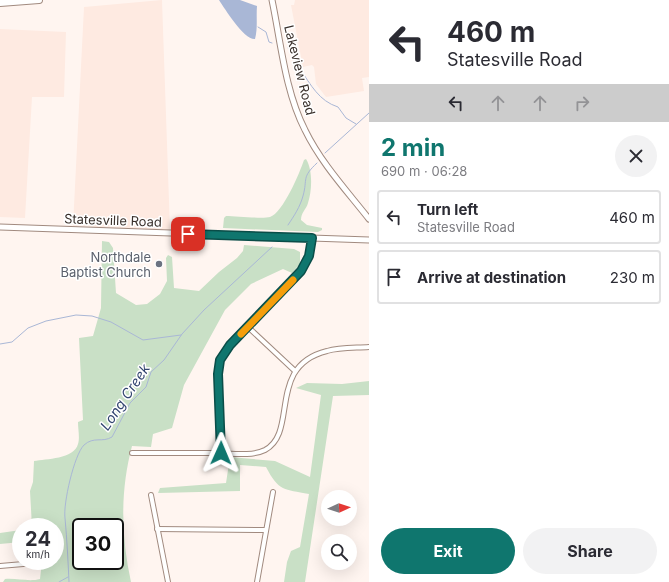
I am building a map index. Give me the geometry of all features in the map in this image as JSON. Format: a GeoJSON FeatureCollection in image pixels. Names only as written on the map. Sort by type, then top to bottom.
{"type":"FeatureCollection","features":[{"type":"Feature","properties":{"kind":"highway"},"geometry":{"type":"LineString","coordinates":[[0,3],[39,0]]}},
{"type":"Feature","properties":{"kind":"main road","name":"Lakeview Road"},"geometry":{"type":"LineString","coordinates":[[272,0],[291,90],[304,130],[323,160],[369,219]]}},
{"type":"Feature","properties":{"kind":"main road","name":"Statesville Road"},"geometry":{"type":"LineString","coordinates":[[0,227],[369,240]]}},
{"type":"Feature","properties":{"kind":"street"},"geometry":{"type":"LineString","coordinates":[[221,453],[219,364],[224,353],[304,266],[309,256],[312,238]]}},
{"type":"Feature","properties":{"kind":"street"},"geometry":{"type":"LineString","coordinates":[[248,327],[296,371]]}},
{"type":"Feature","properties":{"kind":"street"},"geometry":{"type":"LineString","coordinates":[[132,453],[257,452],[267,449],[274,443],[280,432],[287,390],[296,371],[309,359],[326,351],[369,347]]}},
{"type":"Feature","properties":{"kind":"street"},"geometry":{"type":"LineString","coordinates":[[257,582],[273,492]]}},
{"type":"Feature","properties":{"kind":"street"},"geometry":{"type":"LineString","coordinates":[[151,495],[168,582]]}},
{"type":"Feature","properties":{"kind":"street"},"geometry":{"type":"LineString","coordinates":[[157,529],[266,530]]}},
{"type":"Feature","properties":{"kind":"street"},"geometry":{"type":"LineString","coordinates":[[0,566],[12,565]]}},
{"type":"Feature","properties":{"kind":"shaded area"},"geometry":{"type":"Polygon","coordinates":[[[162,0],[170,230],[73,226],[84,7],[162,0]]]}},
{"type":"Feature","properties":{"kind":"shaded area"},"geometry":{"type":"Polygon","coordinates":[[[295,0],[369,0],[369,77],[362,78],[364,91],[326,97],[316,84],[314,67],[312,65],[303,67],[291,5],[294,5],[295,0]]]}},
{"type":"Feature","properties":{"kind":"shaded area"},"geometry":{"type":"Polygon","coordinates":[[[0,29],[66,32],[64,97],[32,97],[25,218],[0,217],[0,29]]]}},
{"type":"Feature","properties":{"kind":"green space"},"geometry":{"type":"Polygon","coordinates":[[[306,159],[310,169],[311,187],[308,203],[301,220],[307,225],[322,228],[322,230],[318,232],[223,228],[224,218],[226,216],[266,218],[275,214],[285,200],[295,182],[304,160],[306,159]]]}},
{"type":"Feature","properties":{"kind":"green space"},"geometry":{"type":"Polygon","coordinates":[[[102,241],[109,242],[113,248],[116,293],[136,305],[147,304],[160,294],[167,281],[166,258],[168,255],[172,257],[174,288],[199,291],[219,272],[237,258],[243,251],[244,245],[294,249],[300,252],[300,264],[292,273],[283,269],[251,284],[225,310],[184,385],[172,428],[153,434],[151,447],[132,446],[125,480],[123,518],[72,518],[72,570],[124,570],[124,531],[125,548],[131,582],[3,582],[5,579],[40,579],[41,570],[64,570],[64,518],[32,518],[30,491],[33,482],[34,461],[52,459],[71,453],[79,442],[78,422],[83,420],[79,338],[93,336],[101,308],[102,241]]]}},
{"type":"Feature","properties":{"kind":"green space"},"geometry":{"type":"Polygon","coordinates":[[[369,381],[369,395],[333,396],[305,582],[284,582],[287,562],[291,551],[300,547],[309,494],[283,488],[275,481],[266,467],[240,465],[240,491],[158,493],[160,488],[226,483],[230,457],[275,461],[310,477],[321,395],[296,388],[307,383],[342,384],[369,381]]]}},
{"type":"Feature","properties":{"kind":"green space"},"geometry":{"type":"Polygon","coordinates":[[[12,531],[12,543],[0,544],[0,533],[12,531]]]}},
{"type":"Feature","properties":{"kind":"water"},"geometry":{"type":"Polygon","coordinates":[[[219,0],[240,0],[257,6],[257,26],[255,39],[246,35],[240,29],[219,0]]]}},
{"type":"Feature","properties":{"kind":"waterway"},"geometry":{"type":"LineString","coordinates":[[258,27],[266,32],[269,42],[272,43]]}},
{"type":"Feature","properties":{"kind":"waterway"},"geometry":{"type":"LineString","coordinates":[[288,48],[293,51],[296,62]]}},
{"type":"Feature","properties":{"kind":"waterway"},"geometry":{"type":"LineString","coordinates":[[300,69],[321,97],[338,107],[346,118],[356,124]]}},
{"type":"Feature","properties":{"kind":"waterway","name":"Long Creek"},"geometry":{"type":"LineString","coordinates":[[325,153],[369,113]]}},
{"type":"Feature","properties":{"kind":"waterway","name":"Long Creek"},"geometry":{"type":"LineString","coordinates":[[288,225],[302,200],[307,175],[317,163]]}},
{"type":"Feature","properties":{"kind":"waterway","name":"Long Creek"},"geometry":{"type":"LineString","coordinates":[[69,582],[65,511],[70,480],[80,450],[88,442],[105,440],[112,437],[130,403],[146,387],[151,372],[164,360],[182,334],[204,310],[272,247]]}},
{"type":"Feature","properties":{"kind":"waterway"},"geometry":{"type":"LineString","coordinates":[[0,344],[12,342],[28,328],[46,321],[76,315],[92,316],[111,322],[143,340],[181,335]]}},
{"type":"Feature","properties":{"kind":"waterway"},"geometry":{"type":"LineString","coordinates":[[59,582],[68,577]]}},
{"type":"Feature","properties":{"kind":"slow traffic"},"geometry":{"type":"LineString","coordinates":[[241,334],[293,280]]}},
{"type":"Feature","properties":{"kind":"place","name":"Northdale Baptist Church"},"geometry":{"type":"Point","coordinates":[159,264]}},
{"type":"Feature","properties":{"kind":"route"},"geometry":{"type":"LineString","coordinates":[[188,234],[312,238],[309,256],[301,271],[230,345],[220,360],[218,374],[221,453]]}}]}
